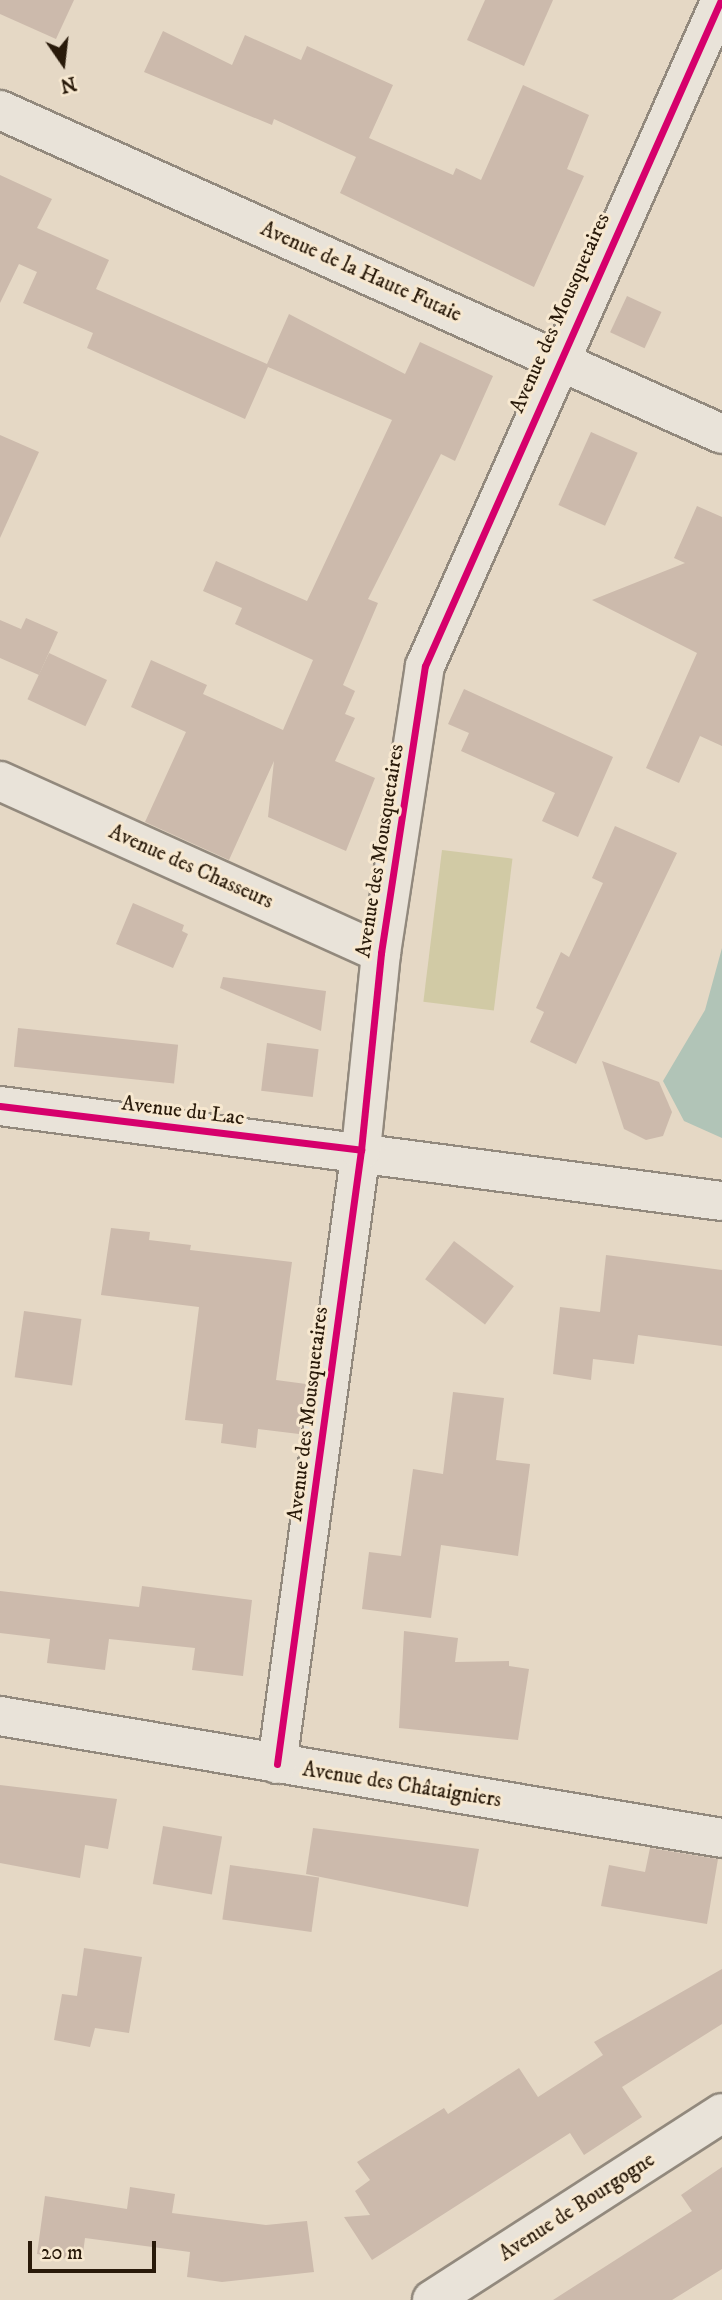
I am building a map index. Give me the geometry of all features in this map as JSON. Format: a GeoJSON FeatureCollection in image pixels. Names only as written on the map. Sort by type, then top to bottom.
{"type":"FeatureCollection","features":[{"type":"Feature","properties":{"kind":"street","name":"Avenue des Mousquetaires"},"geometry":{"type":"LineString","coordinates":[[277,1764],[361,1150],[381,953],[425,666],[557,360],[721,0]]}},
{"type":"Feature","properties":{"kind":"street","name":"Avenue de la Haute Futaie"},"geometry":{"type":"LineString","coordinates":[[0,110],[722,434]]}},
{"type":"Feature","properties":{"kind":"street","name":"Avenue des Chasseurs"},"geometry":{"type":"LineString","coordinates":[[0,781],[381,953]]}},
{"type":"Feature","properties":{"kind":"street","name":"Avenue du Lac"},"geometry":{"type":"LineString","coordinates":[[0,1106],[361,1150],[722,1200]]}},
{"type":"Feature","properties":{"kind":"street","name":"Avenue des Châtaigniers"},"geometry":{"type":"LineString","coordinates":[[0,1716],[722,1838]]}},
{"type":"Feature","properties":{"kind":"street","name":"Avenue de Bourgogne"},"geometry":{"type":"LineString","coordinates":[[432,2300],[722,2113]]}},
{"type":"Feature","properties":{"kind":"shaded area"},"geometry":{"type":"Polygon","coordinates":[[[442,850],[512,859],[494,1011],[423,1002],[442,850]]]}},
{"type":"Feature","properties":{"kind":"shaded area"},"geometry":{"type":"Polygon","coordinates":[[[722,948],[722,1138],[684,1121],[663,1081],[705,1010],[722,948]]]}},
{"type":"Feature","properties":{"kind":"building"},"geometry":{"type":"Polygon","coordinates":[[[0,0],[74,0],[56,39],[0,14],[0,0]]]}},
{"type":"Feature","properties":{"kind":"building"},"geometry":{"type":"Polygon","coordinates":[[[485,0],[553,0],[524,66],[467,40],[485,0]]]}},
{"type":"Feature","properties":{"kind":"building"},"geometry":{"type":"Polygon","coordinates":[[[163,31],[232,65],[245,35],[301,60],[307,46],[393,85],[369,138],[453,175],[456,168],[481,180],[523,85],[589,115],[567,169],[584,176],[534,287],[340,193],[356,157],[274,119],[272,125],[144,72],[163,31]]]}},
{"type":"Feature","properties":{"kind":"building"},"geometry":{"type":"Polygon","coordinates":[[[0,175],[52,199],[37,228],[109,260],[96,289],[267,364],[289,314],[405,374],[420,342],[493,376],[455,461],[441,454],[368,599],[378,603],[343,685],[355,691],[345,714],[355,718],[335,761],[375,778],[346,851],[268,817],[274,761],[229,860],[145,822],[186,732],[131,707],[151,660],[207,685],[203,694],[283,730],[313,660],[235,624],[242,608],[203,591],[216,561],[307,601],[392,420],[268,367],[245,419],[87,348],[93,333],[23,303],[37,272],[19,264],[0,303],[0,175]]]}},
{"type":"Feature","properties":{"kind":"building"},"geometry":{"type":"Polygon","coordinates":[[[627,296],[661,312],[645,348],[610,332],[627,296]]]}},
{"type":"Feature","properties":{"kind":"building"},"geometry":{"type":"Polygon","coordinates":[[[591,432],[638,453],[605,526],[558,505],[591,432]]]}},
{"type":"Feature","properties":{"kind":"building"},"geometry":{"type":"Polygon","coordinates":[[[0,435],[39,452],[0,538],[0,435]]]}},
{"type":"Feature","properties":{"kind":"building"},"geometry":{"type":"Polygon","coordinates":[[[697,506],[722,517],[722,746],[700,736],[679,783],[646,768],[697,653],[592,600],[685,563],[674,558],[697,506]]]}},
{"type":"Feature","properties":{"kind":"building"},"geometry":{"type":"Polygon","coordinates":[[[26,618],[58,632],[39,675],[0,658],[0,620],[21,629],[26,618]]]}},
{"type":"Feature","properties":{"kind":"building"},"geometry":{"type":"Polygon","coordinates":[[[49,653],[107,680],[85,726],[27,699],[49,653]]]}},
{"type":"Feature","properties":{"kind":"building"},"geometry":{"type":"Polygon","coordinates":[[[464,689],[613,757],[578,837],[542,821],[555,793],[461,751],[469,733],[448,724],[464,689]]]}},
{"type":"Feature","properties":{"kind":"building"},"geometry":{"type":"Polygon","coordinates":[[[615,826],[677,853],[576,1064],[530,1042],[544,1012],[536,1008],[561,952],[569,957],[603,883],[592,878],[615,826]]]}},
{"type":"Feature","properties":{"kind":"building"},"geometry":{"type":"Polygon","coordinates":[[[133,903],[184,925],[182,931],[188,934],[173,968],[116,944],[133,903]]]}},
{"type":"Feature","properties":{"kind":"building"},"geometry":{"type":"Polygon","coordinates":[[[223,977],[326,991],[321,1031],[220,988],[223,977]]]}},
{"type":"Feature","properties":{"kind":"building"},"geometry":{"type":"Polygon","coordinates":[[[18,1028],[178,1045],[174,1084],[14,1067],[18,1028]]]}},
{"type":"Feature","properties":{"kind":"building"},"geometry":{"type":"Polygon","coordinates":[[[267,1043],[319,1049],[313,1097],[261,1091],[267,1043]]]}},
{"type":"Feature","properties":{"kind":"building"},"geometry":{"type":"Polygon","coordinates":[[[602,1061],[659,1082],[672,1112],[663,1136],[646,1140],[624,1129],[602,1061]]]}},
{"type":"Feature","properties":{"kind":"building"},"geometry":{"type":"Polygon","coordinates":[[[111,1228],[150,1232],[149,1240],[191,1245],[190,1250],[292,1262],[276,1380],[306,1384],[299,1434],[258,1429],[256,1448],[221,1443],[223,1424],[185,1420],[199,1307],[101,1295],[111,1228]]]}},
{"type":"Feature","properties":{"kind":"building"},"geometry":{"type":"Polygon","coordinates":[[[454,1241],[514,1286],[485,1324],[425,1279],[454,1241]]]}},
{"type":"Feature","properties":{"kind":"building"},"geometry":{"type":"Polygon","coordinates":[[[606,1255],[722,1270],[722,1346],[638,1335],[634,1364],[593,1359],[591,1380],[553,1374],[560,1307],[600,1312],[606,1255]]]}},
{"type":"Feature","properties":{"kind":"building"},"geometry":{"type":"Polygon","coordinates":[[[24,1311],[81,1319],[72,1385],[15,1377],[24,1311]]]}},
{"type":"Feature","properties":{"kind":"building"},"geometry":{"type":"Polygon","coordinates":[[[453,1392],[504,1398],[496,1460],[530,1464],[518,1556],[441,1545],[431,1618],[362,1609],[369,1552],[401,1556],[413,1469],[443,1474],[453,1392]]]}},
{"type":"Feature","properties":{"kind":"building"},"geometry":{"type":"Polygon","coordinates":[[[142,1586],[252,1600],[243,1676],[192,1670],[195,1648],[109,1639],[105,1670],[47,1663],[50,1639],[0,1633],[0,1591],[139,1607],[142,1586]]]}},
{"type":"Feature","properties":{"kind":"building"},"geometry":{"type":"Polygon","coordinates":[[[404,1631],[458,1638],[455,1662],[509,1661],[509,1666],[529,1669],[518,1740],[399,1728],[404,1631]]]}},
{"type":"Feature","properties":{"kind":"building"},"geometry":{"type":"Polygon","coordinates":[[[0,1785],[117,1799],[108,1849],[85,1845],[80,1878],[0,1863],[0,1785]]]}},
{"type":"Feature","properties":{"kind":"building"},"geometry":{"type":"Polygon","coordinates":[[[163,1826],[222,1836],[212,1895],[153,1884],[163,1826]]]}},
{"type":"Feature","properties":{"kind":"building"},"geometry":{"type":"Polygon","coordinates":[[[313,1828],[479,1849],[468,1907],[306,1874],[313,1828]]]}},
{"type":"Feature","properties":{"kind":"building"},"geometry":{"type":"Polygon","coordinates":[[[650,1848],[718,1859],[707,1924],[601,1906],[609,1865],[645,1872],[650,1848]]]}},
{"type":"Feature","properties":{"kind":"building"},"geometry":{"type":"Polygon","coordinates":[[[230,1865],[319,1878],[311,1932],[222,1919],[230,1865]]]}},
{"type":"Feature","properties":{"kind":"building"},"geometry":{"type":"Polygon","coordinates":[[[84,1948],[142,1957],[129,2033],[95,2028],[90,2047],[54,2040],[62,1994],[77,1996],[84,1948]]]}},
{"type":"Feature","properties":{"kind":"building"},"geometry":{"type":"Polygon","coordinates":[[[722,1969],[722,2024],[622,2087],[642,2117],[584,2155],[570,2133],[372,2260],[344,2217],[370,2215],[355,2191],[370,2180],[357,2162],[444,2108],[448,2114],[519,2068],[538,2097],[603,2055],[594,2042],[722,1969]]]}},
{"type":"Feature","properties":{"kind":"building"},"geometry":{"type":"Polygon","coordinates":[[[722,2167],[722,2269],[672,2300],[553,2300],[692,2211],[681,2195],[722,2167]]]}},
{"type":"Feature","properties":{"kind":"building"},"geometry":{"type":"Polygon","coordinates":[[[130,2187],[175,2194],[172,2213],[266,2225],[307,2221],[314,2272],[222,2282],[187,2277],[190,2252],[85,2238],[82,2261],[37,2254],[45,2196],[127,2209],[130,2187]]]}},
{"type":"Feature","properties":{"kind":"cycle path"},"geometry":{"type":"LineString","coordinates":[[277,1764],[361,1150],[381,953],[425,666],[721,0]]}},
{"type":"Feature","properties":{"kind":"cycle path"},"geometry":{"type":"LineString","coordinates":[[0,1106],[361,1150]]}}]}
